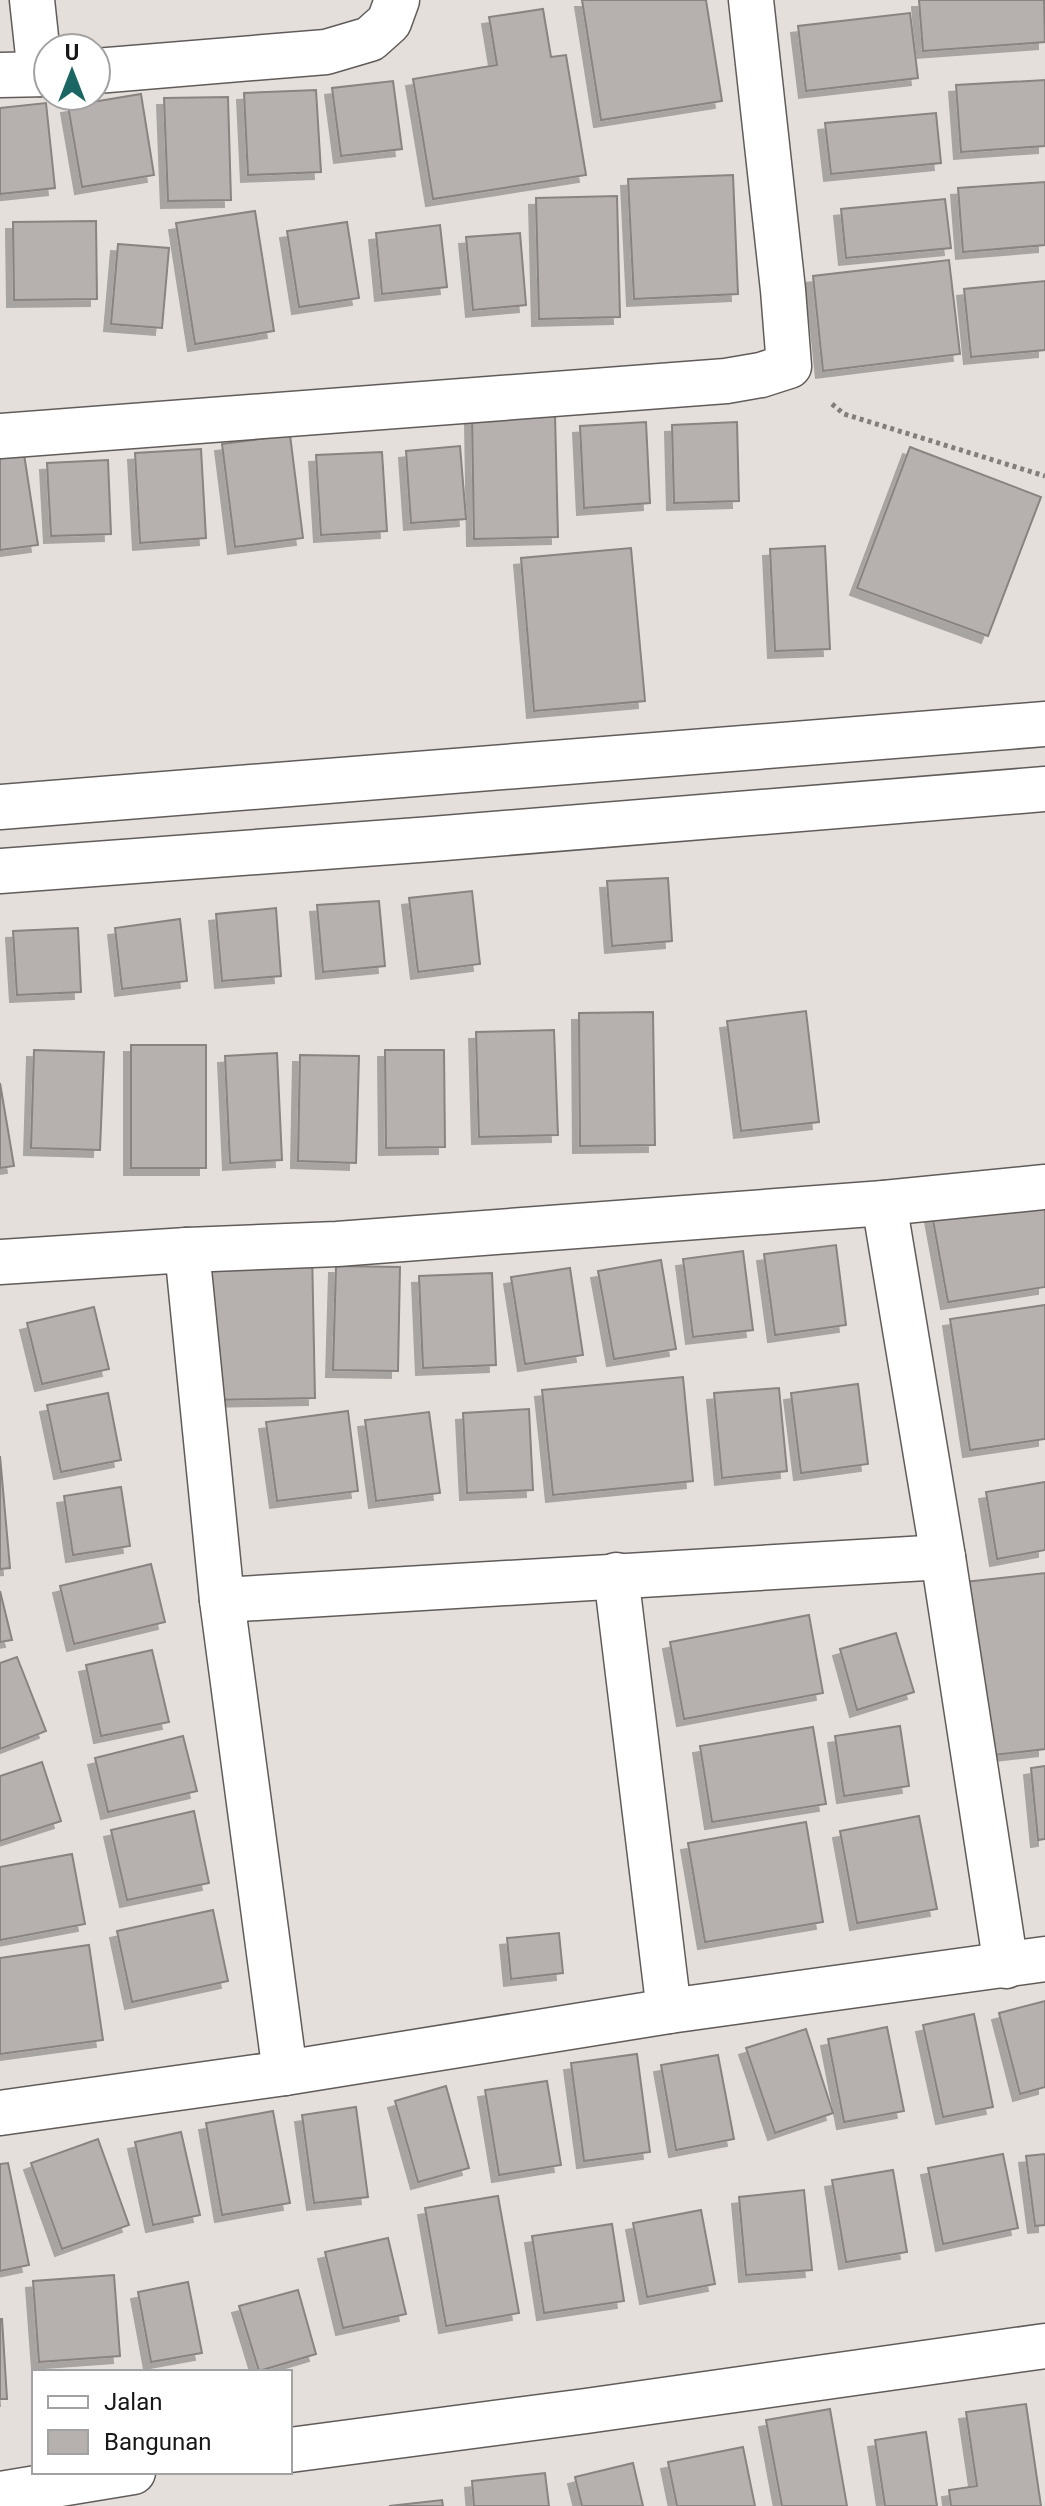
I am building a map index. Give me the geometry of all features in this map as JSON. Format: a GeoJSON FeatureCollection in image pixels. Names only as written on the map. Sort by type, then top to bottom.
{"type":"FeatureCollection","features":[{"type":"Feature","properties":{"kind":"street"},"geometry":{"type":"LineString","coordinates":[[29,74],[32,0]]}},
{"type":"Feature","properties":{"kind":"street"},"geometry":{"type":"LineString","coordinates":[[112,70],[326,52],[370,39],[389,22],[397,0]]}},
{"type":"Feature","properties":{"kind":"street"},"geometry":{"type":"LineString","coordinates":[[0,436],[726,381],[789,366],[751,0]]}},
{"type":"Feature","properties":{"kind":"street"},"geometry":{"type":"LineString","coordinates":[[0,807],[1045,724]]}},
{"type":"Feature","properties":{"kind":"street"},"geometry":{"type":"LineString","coordinates":[[0,871],[1045,789]]}},
{"type":"Feature","properties":{"kind":"street"},"geometry":{"type":"LineString","coordinates":[[0,1262],[337,1244],[884,1203],[1045,1187]]}},
{"type":"Feature","properties":{"kind":"street"},"geometry":{"type":"LineString","coordinates":[[0,2113],[285,2073],[669,2011],[1026,1962],[943,1557],[884,1203]]}},
{"type":"Feature","properties":{"kind":"street"},"geometry":{"type":"LineString","coordinates":[[187,1250],[222,1600],[285,2073]]}},
{"type":"Feature","properties":{"kind":"street"},"geometry":{"type":"LineString","coordinates":[[222,1600],[943,1557]]}},
{"type":"Feature","properties":{"kind":"street"},"geometry":{"type":"LineString","coordinates":[[616,1575],[669,2011]]}},
{"type":"Feature","properties":{"kind":"street"},"geometry":{"type":"LineString","coordinates":[[292,2450],[1045,2346]]}},
{"type":"Feature","properties":{"kind":"street"},"geometry":{"type":"LineString","coordinates":[[0,2494],[121,2474]]}},
{"type":"Feature","properties":{"kind":"path"},"geometry":{"type":"LineString","coordinates":[[789,366],[844,414],[1045,476]]}},
{"type":"Feature","properties":{"kind":"building"},"geometry":{"type":"Polygon","coordinates":[[[582,0],[706,0],[722,101],[601,120],[582,0]]]}},
{"type":"Feature","properties":{"kind":"building"},"geometry":{"type":"Polygon","coordinates":[[[919,0],[1044,0],[1045,42],[923,51],[919,0]]]}},
{"type":"Feature","properties":{"kind":"building"},"geometry":{"type":"Polygon","coordinates":[[[543,9],[551,57],[566,55],[586,175],[433,199],[413,79],[497,65],[489,17],[543,9]]]}},
{"type":"Feature","properties":{"kind":"building"},"geometry":{"type":"Polygon","coordinates":[[[910,13],[918,78],[806,91],[798,26],[910,13]]]}},
{"type":"Feature","properties":{"kind":"building"},"geometry":{"type":"Polygon","coordinates":[[[1045,80],[1045,146],[961,152],[956,85],[1045,80]]]}},
{"type":"Feature","properties":{"kind":"building"},"geometry":{"type":"Polygon","coordinates":[[[393,81],[402,149],[341,156],[332,88],[393,81]]]}},
{"type":"Feature","properties":{"kind":"building"},"geometry":{"type":"Polygon","coordinates":[[[316,90],[321,172],[248,175],[244,93],[316,90]]]}},
{"type":"Feature","properties":{"kind":"building"},"geometry":{"type":"Polygon","coordinates":[[[141,94],[154,175],[82,187],[69,112],[112,112],[112,99],[141,94]]]}},
{"type":"Feature","properties":{"kind":"building"},"geometry":{"type":"Polygon","coordinates":[[[228,97],[231,200],[168,201],[164,98],[228,97]]]}},
{"type":"Feature","properties":{"kind":"building"},"geometry":{"type":"Polygon","coordinates":[[[32,105],[32,112],[47,112],[55,188],[0,194],[0,108],[32,105]]]}},
{"type":"Feature","properties":{"kind":"building"},"geometry":{"type":"Polygon","coordinates":[[[936,113],[941,163],[831,174],[825,123],[936,113]]]}},
{"type":"Feature","properties":{"kind":"building"},"geometry":{"type":"Polygon","coordinates":[[[733,175],[738,294],[634,299],[628,179],[733,175]]]}},
{"type":"Feature","properties":{"kind":"building"},"geometry":{"type":"Polygon","coordinates":[[[1045,182],[1045,245],[963,252],[958,188],[1045,182]]]}},
{"type":"Feature","properties":{"kind":"building"},"geometry":{"type":"Polygon","coordinates":[[[617,196],[620,317],[539,319],[536,198],[617,196]]]}},
{"type":"Feature","properties":{"kind":"building"},"geometry":{"type":"Polygon","coordinates":[[[945,199],[951,248],[846,258],[841,209],[945,199]]]}},
{"type":"Feature","properties":{"kind":"building"},"geometry":{"type":"Polygon","coordinates":[[[255,211],[274,331],[195,344],[176,223],[255,211]]]}},
{"type":"Feature","properties":{"kind":"building"},"geometry":{"type":"Polygon","coordinates":[[[96,221],[97,299],[14,300],[13,222],[96,221]]]}},
{"type":"Feature","properties":{"kind":"building"},"geometry":{"type":"Polygon","coordinates":[[[347,222],[359,298],[299,307],[287,231],[347,222]]]}},
{"type":"Feature","properties":{"kind":"building"},"geometry":{"type":"Polygon","coordinates":[[[440,225],[447,287],[382,294],[376,233],[440,225]]]}},
{"type":"Feature","properties":{"kind":"building"},"geometry":{"type":"Polygon","coordinates":[[[520,233],[526,305],[473,310],[466,237],[520,233]]]}},
{"type":"Feature","properties":{"kind":"building"},"geometry":{"type":"Polygon","coordinates":[[[118,244],[169,248],[162,328],[111,324],[118,244]]]}},
{"type":"Feature","properties":{"kind":"building"},"geometry":{"type":"Polygon","coordinates":[[[949,260],[960,354],[823,371],[813,276],[949,260]]]}},
{"type":"Feature","properties":{"kind":"building"},"geometry":{"type":"Polygon","coordinates":[[[1045,281],[1045,350],[971,357],[964,289],[1045,281]]]}},
{"type":"Feature","properties":{"kind":"building"},"geometry":{"type":"Polygon","coordinates":[[[555,414],[558,537],[474,539],[472,416],[555,414]]]}},
{"type":"Feature","properties":{"kind":"building"},"geometry":{"type":"Polygon","coordinates":[[[646,422],[650,503],[584,508],[580,426],[646,422]]]}},
{"type":"Feature","properties":{"kind":"building"},"geometry":{"type":"Polygon","coordinates":[[[737,422],[739,501],[674,503],[672,425],[737,422]]]}},
{"type":"Feature","properties":{"kind":"building"},"geometry":{"type":"Polygon","coordinates":[[[290,435],[303,538],[235,547],[222,444],[290,435]]]}},
{"type":"Feature","properties":{"kind":"building"},"geometry":{"type":"Polygon","coordinates":[[[460,446],[466,519],[411,523],[406,451],[460,446]]]}},
{"type":"Feature","properties":{"kind":"building"},"geometry":{"type":"Polygon","coordinates":[[[910,447],[1041,497],[988,636],[857,588],[910,447]]]}},
{"type":"Feature","properties":{"kind":"building"},"geometry":{"type":"Polygon","coordinates":[[[201,449],[206,538],[140,543],[135,453],[201,449]]]}},
{"type":"Feature","properties":{"kind":"building"},"geometry":{"type":"Polygon","coordinates":[[[382,452],[387,531],[321,535],[316,455],[382,452]]]}},
{"type":"Feature","properties":{"kind":"building"},"geometry":{"type":"Polygon","coordinates":[[[24,454],[38,545],[0,550],[0,457],[24,454]]]}},
{"type":"Feature","properties":{"kind":"building"},"geometry":{"type":"Polygon","coordinates":[[[108,460],[111,534],[51,536],[47,463],[108,460]]]}},
{"type":"Feature","properties":{"kind":"building"},"geometry":{"type":"Polygon","coordinates":[[[825,546],[830,649],[775,651],[770,549],[825,546]]]}},
{"type":"Feature","properties":{"kind":"building"},"geometry":{"type":"Polygon","coordinates":[[[631,548],[645,701],[534,711],[521,558],[631,548]]]}},
{"type":"Feature","properties":{"kind":"building"},"geometry":{"type":"Polygon","coordinates":[[[668,878],[672,941],[612,946],[607,881],[668,878]]]}},
{"type":"Feature","properties":{"kind":"building"},"geometry":{"type":"Polygon","coordinates":[[[472,891],[480,964],[418,972],[409,898],[472,891]]]}},
{"type":"Feature","properties":{"kind":"building"},"geometry":{"type":"Polygon","coordinates":[[[379,901],[385,966],[323,972],[317,905],[379,901]]]}},
{"type":"Feature","properties":{"kind":"building"},"geometry":{"type":"Polygon","coordinates":[[[276,908],[281,976],[222,981],[216,914],[276,908]]]}},
{"type":"Feature","properties":{"kind":"building"},"geometry":{"type":"Polygon","coordinates":[[[180,919],[187,981],[122,989],[115,928],[180,919]]]}},
{"type":"Feature","properties":{"kind":"building"},"geometry":{"type":"Polygon","coordinates":[[[78,928],[81,992],[17,995],[13,931],[78,928]]]}},
{"type":"Feature","properties":{"kind":"building"},"geometry":{"type":"Polygon","coordinates":[[[806,1011],[819,1122],[741,1131],[727,1021],[806,1011]]]}},
{"type":"Feature","properties":{"kind":"building"},"geometry":{"type":"Polygon","coordinates":[[[653,1012],[655,1145],[580,1146],[579,1013],[653,1012]]]}},
{"type":"Feature","properties":{"kind":"building"},"geometry":{"type":"Polygon","coordinates":[[[554,1030],[558,1135],[479,1137],[476,1032],[554,1030]]]}},
{"type":"Feature","properties":{"kind":"building"},"geometry":{"type":"Polygon","coordinates":[[[131,1045],[206,1045],[206,1168],[131,1168],[131,1045]]]}},
{"type":"Feature","properties":{"kind":"building"},"geometry":{"type":"Polygon","coordinates":[[[34,1050],[104,1052],[100,1150],[31,1148],[34,1050]]]}},
{"type":"Feature","properties":{"kind":"building"},"geometry":{"type":"Polygon","coordinates":[[[385,1050],[444,1050],[445,1147],[386,1148],[385,1050]]]}},
{"type":"Feature","properties":{"kind":"building"},"geometry":{"type":"Polygon","coordinates":[[[277,1053],[282,1160],[230,1163],[225,1056],[277,1053]]]}},
{"type":"Feature","properties":{"kind":"building"},"geometry":{"type":"Polygon","coordinates":[[[300,1055],[359,1056],[356,1163],[298,1161],[300,1055]]]}},
{"type":"Feature","properties":{"kind":"building"},"geometry":{"type":"Polygon","coordinates":[[[0,1083],[14,1166],[0,1168],[0,1083]]]}},
{"type":"Feature","properties":{"kind":"building"},"geometry":{"type":"Polygon","coordinates":[[[1045,1196],[1045,1287],[948,1302],[932,1215],[1045,1196]]]}},
{"type":"Feature","properties":{"kind":"building"},"geometry":{"type":"Polygon","coordinates":[[[836,1245],[846,1325],[775,1335],[764,1254],[836,1245]]]}},
{"type":"Feature","properties":{"kind":"building"},"geometry":{"type":"Polygon","coordinates":[[[312,1250],[315,1398],[207,1400],[204,1252],[312,1250]]]}},
{"type":"Feature","properties":{"kind":"building"},"geometry":{"type":"Polygon","coordinates":[[[743,1251],[753,1330],[693,1337],[683,1259],[743,1251]]]}},
{"type":"Feature","properties":{"kind":"building"},"geometry":{"type":"Polygon","coordinates":[[[661,1260],[676,1349],[614,1359],[598,1271],[661,1260]]]}},
{"type":"Feature","properties":{"kind":"building"},"geometry":{"type":"Polygon","coordinates":[[[336,1266],[400,1267],[398,1371],[333,1370],[336,1266]]]}},
{"type":"Feature","properties":{"kind":"building"},"geometry":{"type":"Polygon","coordinates":[[[570,1268],[583,1355],[525,1364],[511,1277],[570,1268]]]}},
{"type":"Feature","properties":{"kind":"building"},"geometry":{"type":"Polygon","coordinates":[[[492,1273],[496,1365],[423,1368],[419,1276],[492,1273]]]}},
{"type":"Feature","properties":{"kind":"building"},"geometry":{"type":"Polygon","coordinates":[[[1045,1305],[1045,1439],[970,1450],[950,1319],[1045,1305]]]}},
{"type":"Feature","properties":{"kind":"building"},"geometry":{"type":"Polygon","coordinates":[[[94,1307],[109,1369],[42,1384],[27,1323],[94,1307]]]}},
{"type":"Feature","properties":{"kind":"building"},"geometry":{"type":"Polygon","coordinates":[[[683,1377],[693,1481],[553,1495],[542,1390],[683,1377]]]}},
{"type":"Feature","properties":{"kind":"building"},"geometry":{"type":"Polygon","coordinates":[[[858,1384],[868,1464],[801,1473],[791,1393],[858,1384]]]}},
{"type":"Feature","properties":{"kind":"building"},"geometry":{"type":"Polygon","coordinates":[[[779,1388],[787,1471],[722,1478],[714,1393],[779,1388]]]}},
{"type":"Feature","properties":{"kind":"building"},"geometry":{"type":"Polygon","coordinates":[[[108,1393],[121,1460],[61,1472],[47,1405],[108,1393]]]}},
{"type":"Feature","properties":{"kind":"building"},"geometry":{"type":"Polygon","coordinates":[[[529,1409],[533,1490],[467,1493],[463,1413],[529,1409]]]}},
{"type":"Feature","properties":{"kind":"building"},"geometry":{"type":"Polygon","coordinates":[[[348,1411],[358,1491],[277,1501],[266,1422],[348,1411]]]}},
{"type":"Feature","properties":{"kind":"building"},"geometry":{"type":"Polygon","coordinates":[[[429,1412],[440,1493],[376,1501],[365,1420],[429,1412]]]}},
{"type":"Feature","properties":{"kind":"building"},"geometry":{"type":"Polygon","coordinates":[[[0,1456],[10,1568],[0,1569],[0,1456]]]}},
{"type":"Feature","properties":{"kind":"building"},"geometry":{"type":"Polygon","coordinates":[[[1045,1482],[1045,1550],[997,1559],[986,1492],[1045,1482]]]}},
{"type":"Feature","properties":{"kind":"building"},"geometry":{"type":"Polygon","coordinates":[[[121,1487],[130,1546],[73,1555],[64,1496],[121,1487]]]}},
{"type":"Feature","properties":{"kind":"building"},"geometry":{"type":"Polygon","coordinates":[[[151,1564],[165,1622],[74,1644],[60,1586],[151,1564]]]}},
{"type":"Feature","properties":{"kind":"building"},"geometry":{"type":"Polygon","coordinates":[[[1045,1573],[1045,1749],[985,1756],[965,1582],[1045,1573]]]}},
{"type":"Feature","properties":{"kind":"building"},"geometry":{"type":"Polygon","coordinates":[[[0,1591],[12,1640],[0,1642],[0,1591]]]}},
{"type":"Feature","properties":{"kind":"building"},"geometry":{"type":"Polygon","coordinates":[[[809,1615],[823,1693],[684,1719],[670,1642],[809,1615]]]}},
{"type":"Feature","properties":{"kind":"building"},"geometry":{"type":"Polygon","coordinates":[[[896,1633],[914,1692],[857,1710],[840,1649],[896,1633]]]}},
{"type":"Feature","properties":{"kind":"building"},"geometry":{"type":"Polygon","coordinates":[[[152,1650],[169,1722],[101,1736],[86,1665],[152,1650]]]}},
{"type":"Feature","properties":{"kind":"building"},"geometry":{"type":"Polygon","coordinates":[[[17,1657],[46,1731],[0,1749],[0,1663],[17,1657]]]}},
{"type":"Feature","properties":{"kind":"building"},"geometry":{"type":"Polygon","coordinates":[[[900,1726],[909,1786],[844,1796],[835,1736],[900,1726]]]}},
{"type":"Feature","properties":{"kind":"building"},"geometry":{"type":"Polygon","coordinates":[[[813,1727],[826,1804],[712,1822],[700,1746],[813,1727]]]}},
{"type":"Feature","properties":{"kind":"building"},"geometry":{"type":"Polygon","coordinates":[[[183,1736],[197,1791],[108,1812],[95,1758],[183,1736]]]}},
{"type":"Feature","properties":{"kind":"building"},"geometry":{"type":"Polygon","coordinates":[[[42,1762],[61,1821],[0,1841],[0,1776],[42,1762]]]}},
{"type":"Feature","properties":{"kind":"building"},"geometry":{"type":"Polygon","coordinates":[[[1045,1766],[1045,1839],[1038,1840],[1031,1768],[1045,1766]]]}},
{"type":"Feature","properties":{"kind":"building"},"geometry":{"type":"Polygon","coordinates":[[[194,1811],[209,1883],[127,1900],[111,1830],[194,1811]]]}},
{"type":"Feature","properties":{"kind":"building"},"geometry":{"type":"Polygon","coordinates":[[[919,1816],[937,1909],[857,1923],[840,1831],[919,1816]]]}},
{"type":"Feature","properties":{"kind":"building"},"geometry":{"type":"Polygon","coordinates":[[[806,1822],[823,1922],[705,1942],[688,1843],[806,1822]]]}},
{"type":"Feature","properties":{"kind":"building"},"geometry":{"type":"Polygon","coordinates":[[[72,1854],[85,1924],[0,1940],[0,1867],[72,1854]]]}},
{"type":"Feature","properties":{"kind":"building"},"geometry":{"type":"Polygon","coordinates":[[[213,1910],[228,1981],[132,2002],[117,1931],[213,1910]]]}},
{"type":"Feature","properties":{"kind":"building"},"geometry":{"type":"Polygon","coordinates":[[[559,1933],[563,1973],[511,1979],[507,1938],[559,1933]]]}},
{"type":"Feature","properties":{"kind":"building"},"geometry":{"type":"Polygon","coordinates":[[[89,1945],[103,2040],[0,2054],[0,1958],[89,1945]]]}},
{"type":"Feature","properties":{"kind":"building"},"geometry":{"type":"Polygon","coordinates":[[[1045,2001],[1045,2087],[1020,2094],[999,2013],[1045,2001]]]}},
{"type":"Feature","properties":{"kind":"building"},"geometry":{"type":"Polygon","coordinates":[[[974,2014],[993,2107],[943,2117],[923,2025],[974,2014]]]}},
{"type":"Feature","properties":{"kind":"building"},"geometry":{"type":"Polygon","coordinates":[[[887,2027],[904,2111],[844,2122],[828,2039],[887,2027]]]}},
{"type":"Feature","properties":{"kind":"building"},"geometry":{"type":"Polygon","coordinates":[[[806,2029],[833,2113],[775,2133],[746,2048],[806,2029]]]}},
{"type":"Feature","properties":{"kind":"building"},"geometry":{"type":"Polygon","coordinates":[[[637,2054],[650,2152],[584,2161],[571,2063],[637,2054]]]}},
{"type":"Feature","properties":{"kind":"building"},"geometry":{"type":"Polygon","coordinates":[[[718,2055],[734,2139],[676,2150],[661,2065],[718,2055]]]}},
{"type":"Feature","properties":{"kind":"building"},"geometry":{"type":"Polygon","coordinates":[[[547,2081],[561,2165],[499,2175],[485,2090],[547,2081]]]}},
{"type":"Feature","properties":{"kind":"building"},"geometry":{"type":"Polygon","coordinates":[[[446,2086],[469,2168],[418,2182],[395,2101],[446,2086]]]}},
{"type":"Feature","properties":{"kind":"building"},"geometry":{"type":"Polygon","coordinates":[[[356,2107],[368,2197],[314,2203],[302,2115],[356,2107]]]}},
{"type":"Feature","properties":{"kind":"building"},"geometry":{"type":"Polygon","coordinates":[[[273,2111],[290,2203],[222,2215],[206,2123],[273,2111]]]}},
{"type":"Feature","properties":{"kind":"building"},"geometry":{"type":"Polygon","coordinates":[[[181,2132],[200,2215],[153,2225],[135,2142],[181,2132]]]}},
{"type":"Feature","properties":{"kind":"building"},"geometry":{"type":"Polygon","coordinates":[[[98,2139],[129,2225],[62,2249],[31,2163],[98,2139]]]}},
{"type":"Feature","properties":{"kind":"building"},"geometry":{"type":"Polygon","coordinates":[[[1003,2154],[1018,2228],[943,2244],[928,2168],[1003,2154]]]}},
{"type":"Feature","properties":{"kind":"building"},"geometry":{"type":"Polygon","coordinates":[[[1045,2154],[1045,2225],[1035,2226],[1026,2156],[1045,2154]]]}},
{"type":"Feature","properties":{"kind":"building"},"geometry":{"type":"Polygon","coordinates":[[[8,2163],[29,2265],[0,2271],[0,2164],[8,2163]]]}},
{"type":"Feature","properties":{"kind":"building"},"geometry":{"type":"Polygon","coordinates":[[[893,2170],[907,2252],[846,2262],[832,2180],[893,2170]]]}},
{"type":"Feature","properties":{"kind":"building"},"geometry":{"type":"Polygon","coordinates":[[[804,2190],[812,2270],[746,2275],[739,2197],[804,2190]]]}},
{"type":"Feature","properties":{"kind":"building"},"geometry":{"type":"Polygon","coordinates":[[[498,2196],[519,2313],[446,2326],[425,2208],[498,2196]]]}},
{"type":"Feature","properties":{"kind":"building"},"geometry":{"type":"Polygon","coordinates":[[[701,2210],[715,2284],[647,2297],[633,2223],[701,2210]]]}},
{"type":"Feature","properties":{"kind":"building"},"geometry":{"type":"Polygon","coordinates":[[[612,2224],[624,2301],[544,2313],[532,2236],[612,2224]]]}},
{"type":"Feature","properties":{"kind":"building"},"geometry":{"type":"Polygon","coordinates":[[[388,2238],[406,2314],[343,2328],[325,2252],[388,2238]]]}},
{"type":"Feature","properties":{"kind":"building"},"geometry":{"type":"Polygon","coordinates":[[[114,2275],[120,2356],[39,2362],[33,2281],[114,2275]]]}},
{"type":"Feature","properties":{"kind":"building"},"geometry":{"type":"Polygon","coordinates":[[[188,2282],[202,2353],[151,2362],[138,2292],[188,2282]]]}},
{"type":"Feature","properties":{"kind":"building"},"geometry":{"type":"Polygon","coordinates":[[[298,2290],[316,2354],[259,2370],[239,2306],[298,2290]]]}},
{"type":"Feature","properties":{"kind":"building"},"geometry":{"type":"Polygon","coordinates":[[[2,2319],[7,2399],[0,2399],[2,2319]]]}},
{"type":"Feature","properties":{"kind":"building"},"geometry":{"type":"Polygon","coordinates":[[[1026,2404],[1041,2506],[951,2506],[949,2490],[977,2486],[966,2412],[1026,2404]]]}},
{"type":"Feature","properties":{"kind":"building"},"geometry":{"type":"Polygon","coordinates":[[[830,2409],[847,2506],[782,2506],[766,2420],[830,2409]]]}},
{"type":"Feature","properties":{"kind":"building"},"geometry":{"type":"Polygon","coordinates":[[[926,2432],[937,2506],[885,2506],[875,2440],[926,2432]]]}},
{"type":"Feature","properties":{"kind":"building"},"geometry":{"type":"Polygon","coordinates":[[[743,2447],[755,2506],[677,2506],[668,2462],[743,2447]]]}},
{"type":"Feature","properties":{"kind":"building"},"geometry":{"type":"Polygon","coordinates":[[[633,2463],[643,2506],[582,2506],[575,2477],[633,2463]]]}},
{"type":"Feature","properties":{"kind":"building"},"geometry":{"type":"Polygon","coordinates":[[[545,2473],[549,2506],[474,2506],[472,2481],[545,2473]]]}},
{"type":"Feature","properties":{"kind":"building"},"geometry":{"type":"Polygon","coordinates":[[[442,2500],[443,2506],[389,2506],[442,2500]]]}}]}
